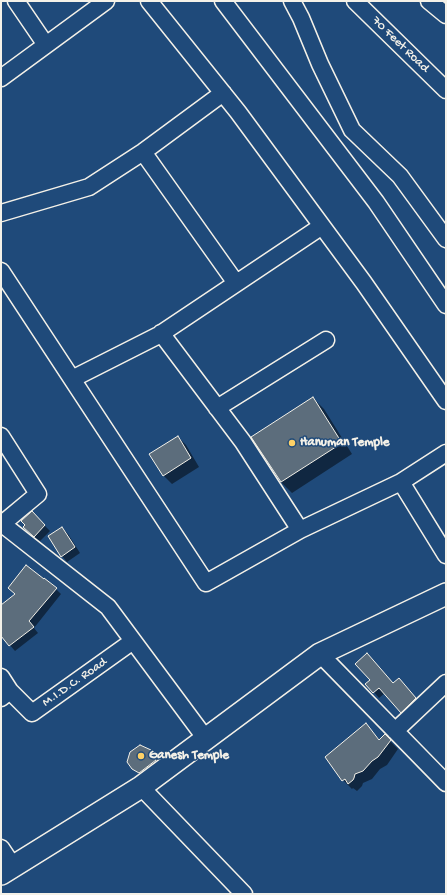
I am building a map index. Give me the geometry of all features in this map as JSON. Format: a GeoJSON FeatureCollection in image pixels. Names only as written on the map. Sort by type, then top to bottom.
{"type":"FeatureCollection","features":[{"type":"Feature","properties":{"kind":"main road"},"geometry":{"type":"LineString","coordinates":[[7,870],[141,787],[320,654],[446,594]]}},
{"type":"Feature","properties":{"kind":"street"},"geometry":{"type":"LineString","coordinates":[[16,1],[46,45]]}},
{"type":"Feature","properties":{"kind":"street"},"geometry":{"type":"LineString","coordinates":[[3,72],[46,45],[106,1]]}},
{"type":"Feature","properties":{"kind":"street"},"geometry":{"type":"LineString","coordinates":[[149,1],[223,93],[322,226],[364,283],[446,402]]}},
{"type":"Feature","properties":{"kind":"street"},"geometry":{"type":"LineString","coordinates":[[223,1],[376,202],[446,305]]}},
{"type":"Feature","properties":{"kind":"street"},"geometry":{"type":"LineString","coordinates":[[292,1],[352,130],[400,176],[446,239]]}},
{"type":"Feature","properties":{"kind":"street","name":"70 Feet Road"},"geometry":{"type":"LineString","coordinates":[[355,1],[446,90]]}},
{"type":"Feature","properties":{"kind":"street"},"geometry":{"type":"LineString","coordinates":[[429,1],[446,14]]}},
{"type":"Feature","properties":{"kind":"street"},"geometry":{"type":"LineString","coordinates":[[1,213],[89,187],[143,152],[223,93]]}},
{"type":"Feature","properties":{"kind":"street"},"geometry":{"type":"LineString","coordinates":[[143,152],[236,283]]}},
{"type":"Feature","properties":{"kind":"street"},"geometry":{"type":"LineString","coordinates":[[72,379],[161,333],[322,226]]}},
{"type":"Feature","properties":{"kind":"street"},"geometry":{"type":"LineString","coordinates":[[1,271],[206,583],[300,530],[401,482],[446,453]]}},
{"type":"Feature","properties":{"kind":"street"},"geometry":{"type":"LineString","coordinates":[[161,333],[243,442],[300,530]]}},
{"type":"Feature","properties":{"kind":"street"},"geometry":{"type":"LineString","coordinates":[[217,408],[326,340]]}},
{"type":"Feature","properties":{"kind":"street"},"geometry":{"type":"LineString","coordinates":[[1,436],[38,494],[1,524],[108,607],[206,739]]}},
{"type":"Feature","properties":{"kind":"street"},"geometry":{"type":"LineString","coordinates":[[401,482],[446,555]]}},
{"type":"Feature","properties":{"kind":"street","name":"M.I.D.C. Road"},"geometry":{"type":"LineString","coordinates":[[6,694],[32,713],[133,641]]}},
{"type":"Feature","properties":{"kind":"street"},"geometry":{"type":"LineString","coordinates":[[320,654],[446,783]]}},
{"type":"Feature","properties":{"kind":"street"},"geometry":{"type":"LineString","coordinates":[[1,677],[6,694]]}},
{"type":"Feature","properties":{"kind":"street"},"geometry":{"type":"LineString","coordinates":[[395,731],[446,683]]}},
{"type":"Feature","properties":{"kind":"street"},"geometry":{"type":"LineString","coordinates":[[141,787],[244,894]]}},
{"type":"Feature","properties":{"kind":"street"},"geometry":{"type":"LineString","coordinates":[[1,848],[7,870]]}},
{"type":"Feature","properties":{"kind":"building","name":"Hanuman Temple"},"geometry":{"type":"Polygon","coordinates":[[[313,397],[342,443],[281,482],[251,437],[313,397]]]}},
{"type":"Feature","properties":{"kind":"building"},"geometry":{"type":"Polygon","coordinates":[[[178,436],[191,458],[163,476],[149,454],[178,436]]]}},
{"type":"Feature","properties":{"kind":"building"},"geometry":{"type":"Polygon","coordinates":[[[32,511],[45,525],[34,537],[23,527],[25,525],[21,521],[32,511]]]}},
{"type":"Feature","properties":{"kind":"building"},"geometry":{"type":"Polygon","coordinates":[[[62,527],[75,547],[61,557],[48,536],[62,527]]]}},
{"type":"Feature","properties":{"kind":"building"},"geometry":{"type":"Polygon","coordinates":[[[26,565],[57,588],[29,621],[34,627],[9,646],[1,636],[1,605],[15,594],[8,588],[26,565]]]}},
{"type":"Feature","properties":{"kind":"building"},"geometry":{"type":"Polygon","coordinates":[[[367,653],[393,683],[399,678],[416,698],[401,713],[379,688],[373,693],[365,684],[370,680],[355,664],[367,653]]]}},
{"type":"Feature","properties":{"kind":"building"},"geometry":{"type":"Polygon","coordinates":[[[366,723],[379,740],[385,734],[391,740],[378,757],[363,771],[355,774],[353,780],[348,784],[345,779],[342,781],[325,757],[366,723]]]}},
{"type":"Feature","properties":{"kind":"building","name":"Ganesh Temple"},"geometry":{"type":"Polygon","coordinates":[[[140,745],[151,750],[156,760],[139,773],[132,769],[127,762],[130,752],[140,745]]]}},
{"type":"Feature","properties":{"kind":"place","name":"Hanuman Temple"},"geometry":{"type":"Point","coordinates":[292,443]}},
{"type":"Feature","properties":{"kind":"place","name":"Ganesh Temple"},"geometry":{"type":"Point","coordinates":[141,756]}}]}
